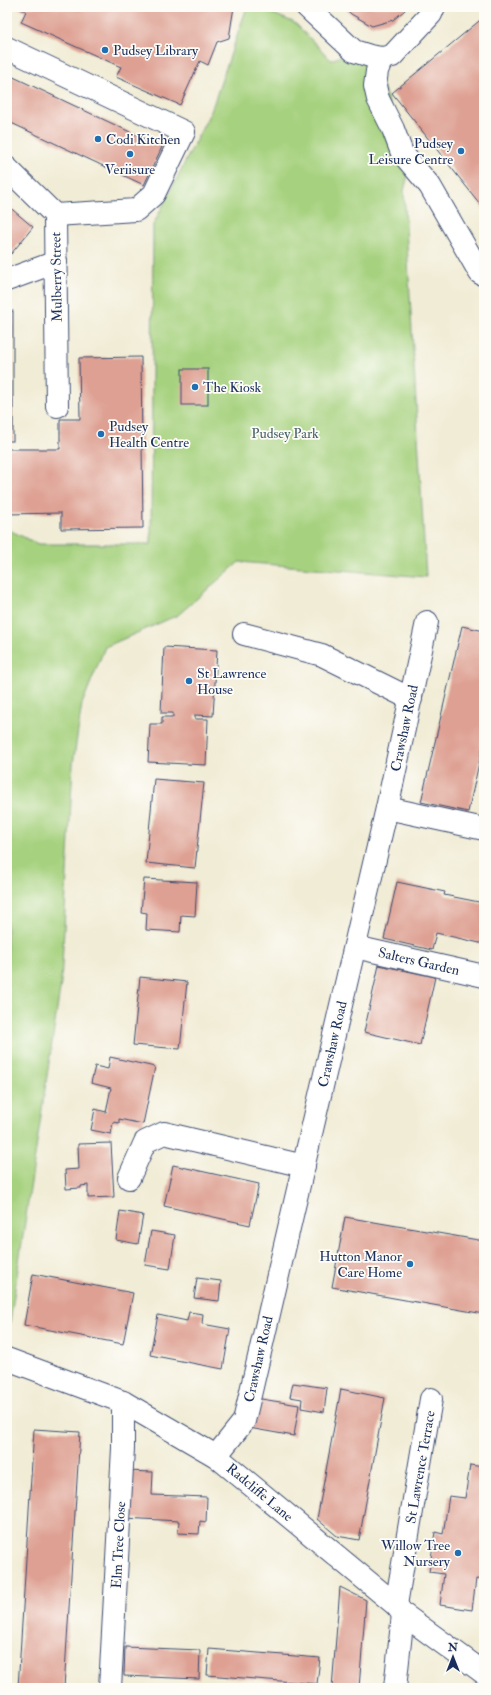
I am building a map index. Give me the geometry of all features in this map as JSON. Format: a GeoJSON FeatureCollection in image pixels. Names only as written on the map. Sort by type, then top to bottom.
{"type":"FeatureCollection","features":[{"type":"Feature","properties":{"kind":"street"},"geometry":{"type":"LineString","coordinates":[[306,7],[354,51],[382,58],[392,56],[431,14],[434,7]]}},
{"type":"Feature","properties":{"kind":"street"},"geometry":{"type":"LineString","coordinates":[[7,48],[184,132],[154,194],[136,210],[55,215]]}},
{"type":"Feature","properties":{"kind":"street"},"geometry":{"type":"LineString","coordinates":[[382,58],[377,71],[375,86],[378,99],[393,129],[402,153],[430,186],[480,273],[484,275]]}},
{"type":"Feature","properties":{"kind":"street","name":"Mulberry Street"},"geometry":{"type":"LineString","coordinates":[[7,168],[55,215],[57,406]]}},
{"type":"Feature","properties":{"kind":"street"},"geometry":{"type":"LineString","coordinates":[[7,280],[56,262]]}},
{"type":"Feature","properties":{"kind":"street","name":"Crawshaw Road"},"geometry":{"type":"LineString","coordinates":[[216,1456],[244,1421],[387,808],[427,622]]}},
{"type":"Feature","properties":{"kind":"street"},"geometry":{"type":"LineString","coordinates":[[244,634],[322,655],[411,698]]}},
{"type":"Feature","properties":{"kind":"street"},"geometry":{"type":"LineString","coordinates":[[387,808],[484,829]]}},
{"type":"Feature","properties":{"kind":"street","name":"Salters Garden"},"geometry":{"type":"LineString","coordinates":[[355,947],[484,976]]}},
{"type":"Feature","properties":{"kind":"street"},"geometry":{"type":"LineString","coordinates":[[129,1178],[145,1142],[164,1133],[304,1166]]}},
{"type":"Feature","properties":{"kind":"street","name":"Radcliffe Lane"},"geometry":{"type":"LineString","coordinates":[[7,1359],[123,1402],[216,1456],[399,1609],[484,1672]]}},
{"type":"Feature","properties":{"kind":"street","name":"St Lawrence Terrace"},"geometry":{"type":"LineString","coordinates":[[395,1688],[399,1609],[431,1399]]}},
{"type":"Feature","properties":{"kind":"street","name":"Elm Tree Close"},"geometry":{"type":"LineString","coordinates":[[110,1688],[123,1448],[123,1402]]}},
{"type":"Feature","properties":{"kind":"green space","name":"Pudsey Park"},"geometry":{"type":"Polygon","coordinates":[[[247,7],[257,7],[295,23],[331,60],[354,51],[377,71],[411,163],[404,191],[426,577],[239,562],[178,615],[105,647],[82,704],[73,764],[61,983],[7,1342],[7,529],[38,544],[151,544],[153,225],[211,111],[247,7]]]}},
{"type":"Feature","properties":{"kind":"building"},"geometry":{"type":"Polygon","coordinates":[[[16,7],[234,7],[229,38],[217,42],[208,65],[200,61],[180,105],[116,77],[121,67],[21,22],[26,11],[16,7]]]}},
{"type":"Feature","properties":{"kind":"building"},"geometry":{"type":"Polygon","coordinates":[[[344,7],[406,7],[405,10],[393,20],[372,26],[351,14],[344,7]]]}},
{"type":"Feature","properties":{"kind":"building","name":"Pudsey Leisure Centre"},"geometry":{"type":"Polygon","coordinates":[[[484,17],[484,209],[392,93],[484,17]]]}},
{"type":"Feature","properties":{"kind":"building"},"geometry":{"type":"Polygon","coordinates":[[[7,74],[162,147],[144,185],[7,121],[7,74]]]}},
{"type":"Feature","properties":{"kind":"building"},"geometry":{"type":"Polygon","coordinates":[[[7,205],[33,227],[11,254],[7,251],[7,205]]]}},
{"type":"Feature","properties":{"kind":"building"},"geometry":{"type":"Polygon","coordinates":[[[7,311],[13,311],[13,441],[7,441],[7,311]]]}},
{"type":"Feature","properties":{"kind":"building","name":"Pudsey Health Centre"},"geometry":{"type":"Polygon","coordinates":[[[141,357],[143,528],[61,529],[61,513],[7,514],[7,449],[60,449],[60,419],[80,419],[79,358],[141,357]]]}},
{"type":"Feature","properties":{"kind":"building","name":"The Kiosk"},"geometry":{"type":"Polygon","coordinates":[[[182,369],[208,369],[208,405],[182,405],[182,369]]]}},
{"type":"Feature","properties":{"kind":"building"},"geometry":{"type":"Polygon","coordinates":[[[462,626],[484,631],[484,741],[468,812],[421,802],[462,626]]]}},
{"type":"Feature","properties":{"kind":"building","name":"St Lawrence House"},"geometry":{"type":"Polygon","coordinates":[[[164,647],[217,650],[213,716],[195,715],[195,719],[208,719],[206,765],[148,762],[150,724],[162,724],[162,717],[173,717],[173,713],[161,713],[164,647]]]}},
{"type":"Feature","properties":{"kind":"building"},"geometry":{"type":"Polygon","coordinates":[[[154,779],[204,783],[195,868],[146,863],[154,779]]]}},
{"type":"Feature","properties":{"kind":"building"},"geometry":{"type":"Polygon","coordinates":[[[144,879],[197,882],[195,916],[181,915],[180,932],[146,930],[147,913],[141,912],[144,879]]]}},
{"type":"Feature","properties":{"kind":"building"},"geometry":{"type":"Polygon","coordinates":[[[397,882],[445,892],[444,895],[484,903],[484,944],[436,933],[432,950],[384,939],[397,882]]]}},
{"type":"Feature","properties":{"kind":"building"},"geometry":{"type":"Polygon","coordinates":[[[379,965],[435,977],[420,1045],[364,1032],[379,965]]]}},
{"type":"Feature","properties":{"kind":"building"},"geometry":{"type":"Polygon","coordinates":[[[140,977],[187,982],[180,1049],[133,1045],[140,977]]]}},
{"type":"Feature","properties":{"kind":"building"},"geometry":{"type":"Polygon","coordinates":[[[110,1057],[155,1067],[143,1124],[119,1119],[119,1123],[113,1122],[111,1134],[91,1130],[95,1109],[106,1112],[111,1088],[91,1083],[95,1066],[108,1069],[110,1057]]]}},
{"type":"Feature","properties":{"kind":"building"},"geometry":{"type":"Polygon","coordinates":[[[111,1143],[114,1197],[88,1198],[88,1185],[81,1186],[81,1188],[66,1189],[65,1170],[79,1169],[78,1144],[111,1143]]]}},
{"type":"Feature","properties":{"kind":"building"},"geometry":{"type":"Polygon","coordinates":[[[173,1165],[259,1184],[250,1225],[164,1206],[173,1165]]]}},
{"type":"Feature","properties":{"kind":"building"},"geometry":{"type":"Polygon","coordinates":[[[120,1211],[143,1215],[138,1244],[116,1240],[120,1211]]]}},
{"type":"Feature","properties":{"kind":"building","name":"Hutton Manor Care Home"},"geometry":{"type":"Polygon","coordinates":[[[345,1217],[484,1241],[484,1314],[332,1287],[345,1217]]]}},
{"type":"Feature","properties":{"kind":"building"},"geometry":{"type":"Polygon","coordinates":[[[151,1231],[175,1235],[170,1269],[145,1265],[151,1231]]]}},
{"type":"Feature","properties":{"kind":"building"},"geometry":{"type":"Polygon","coordinates":[[[33,1274],[133,1293],[123,1344],[24,1325],[33,1274]]]}},
{"type":"Feature","properties":{"kind":"building"},"geometry":{"type":"Polygon","coordinates":[[[197,1278],[221,1281],[219,1301],[194,1298],[197,1278]]]}},
{"type":"Feature","properties":{"kind":"building"},"geometry":{"type":"Polygon","coordinates":[[[189,1312],[203,1314],[202,1324],[230,1329],[223,1369],[150,1355],[158,1315],[187,1321],[189,1312]]]}},
{"type":"Feature","properties":{"kind":"building"},"geometry":{"type":"Polygon","coordinates":[[[293,1383],[327,1388],[324,1412],[301,1408],[302,1399],[290,1397],[293,1383]]]}},
{"type":"Feature","properties":{"kind":"building"},"geometry":{"type":"Polygon","coordinates":[[[341,1389],[385,1398],[359,1540],[337,1536],[317,1519],[341,1389]]]}},
{"type":"Feature","properties":{"kind":"building"},"geometry":{"type":"Polygon","coordinates":[[[255,1398],[299,1405],[294,1436],[249,1428],[255,1398]]]}},
{"type":"Feature","properties":{"kind":"building"},"geometry":{"type":"Polygon","coordinates":[[[34,1429],[80,1432],[64,1688],[18,1688],[34,1429]]]}},
{"type":"Feature","properties":{"kind":"building","name":"Willow Tree Nursery"},"geometry":{"type":"Polygon","coordinates":[[[470,1465],[484,1467],[484,1580],[476,1579],[472,1610],[440,1605],[444,1574],[429,1572],[435,1532],[443,1534],[449,1496],[465,1498],[470,1465]]]}},
{"type":"Feature","properties":{"kind":"building"},"geometry":{"type":"Polygon","coordinates":[[[126,1471],[153,1472],[152,1495],[207,1497],[206,1522],[200,1521],[199,1534],[178,1533],[179,1521],[124,1518],[126,1471]]]}},
{"type":"Feature","properties":{"kind":"building"},"geometry":{"type":"Polygon","coordinates":[[[340,1587],[366,1600],[359,1688],[332,1688],[340,1587]]]}},
{"type":"Feature","properties":{"kind":"building"},"geometry":{"type":"Polygon","coordinates":[[[125,1647],[200,1650],[199,1679],[124,1676],[125,1647]]]}},
{"type":"Feature","properties":{"kind":"building"},"geometry":{"type":"Polygon","coordinates":[[[209,1649],[320,1658],[317,1684],[207,1675],[209,1649]]]}},
{"type":"Feature","properties":{"kind":"place","name":"Pudsey Library"},"geometry":{"type":"Point","coordinates":[105,50]}},
{"type":"Feature","properties":{"kind":"place","name":"Codi Kitchen"},"geometry":{"type":"Point","coordinates":[98,139]}},
{"type":"Feature","properties":{"kind":"place","name":"Pudsey Leisure Centre"},"geometry":{"type":"Point","coordinates":[461,151]}},
{"type":"Feature","properties":{"kind":"place","name":"Veriisure"},"geometry":{"type":"Point","coordinates":[130,154]}},
{"type":"Feature","properties":{"kind":"place","name":"The Kiosk"},"geometry":{"type":"Point","coordinates":[195,387]}},
{"type":"Feature","properties":{"kind":"place","name":"Pudsey Health Centre"},"geometry":{"type":"Point","coordinates":[101,434]}},
{"type":"Feature","properties":{"kind":"place","name":"St Lawrence House"},"geometry":{"type":"Point","coordinates":[189,681]}},
{"type":"Feature","properties":{"kind":"place","name":"Hutton Manor Care Home"},"geometry":{"type":"Point","coordinates":[410,1264]}},
{"type":"Feature","properties":{"kind":"place","name":"Willow Tree Nursery"},"geometry":{"type":"Point","coordinates":[458,1553]}}]}
